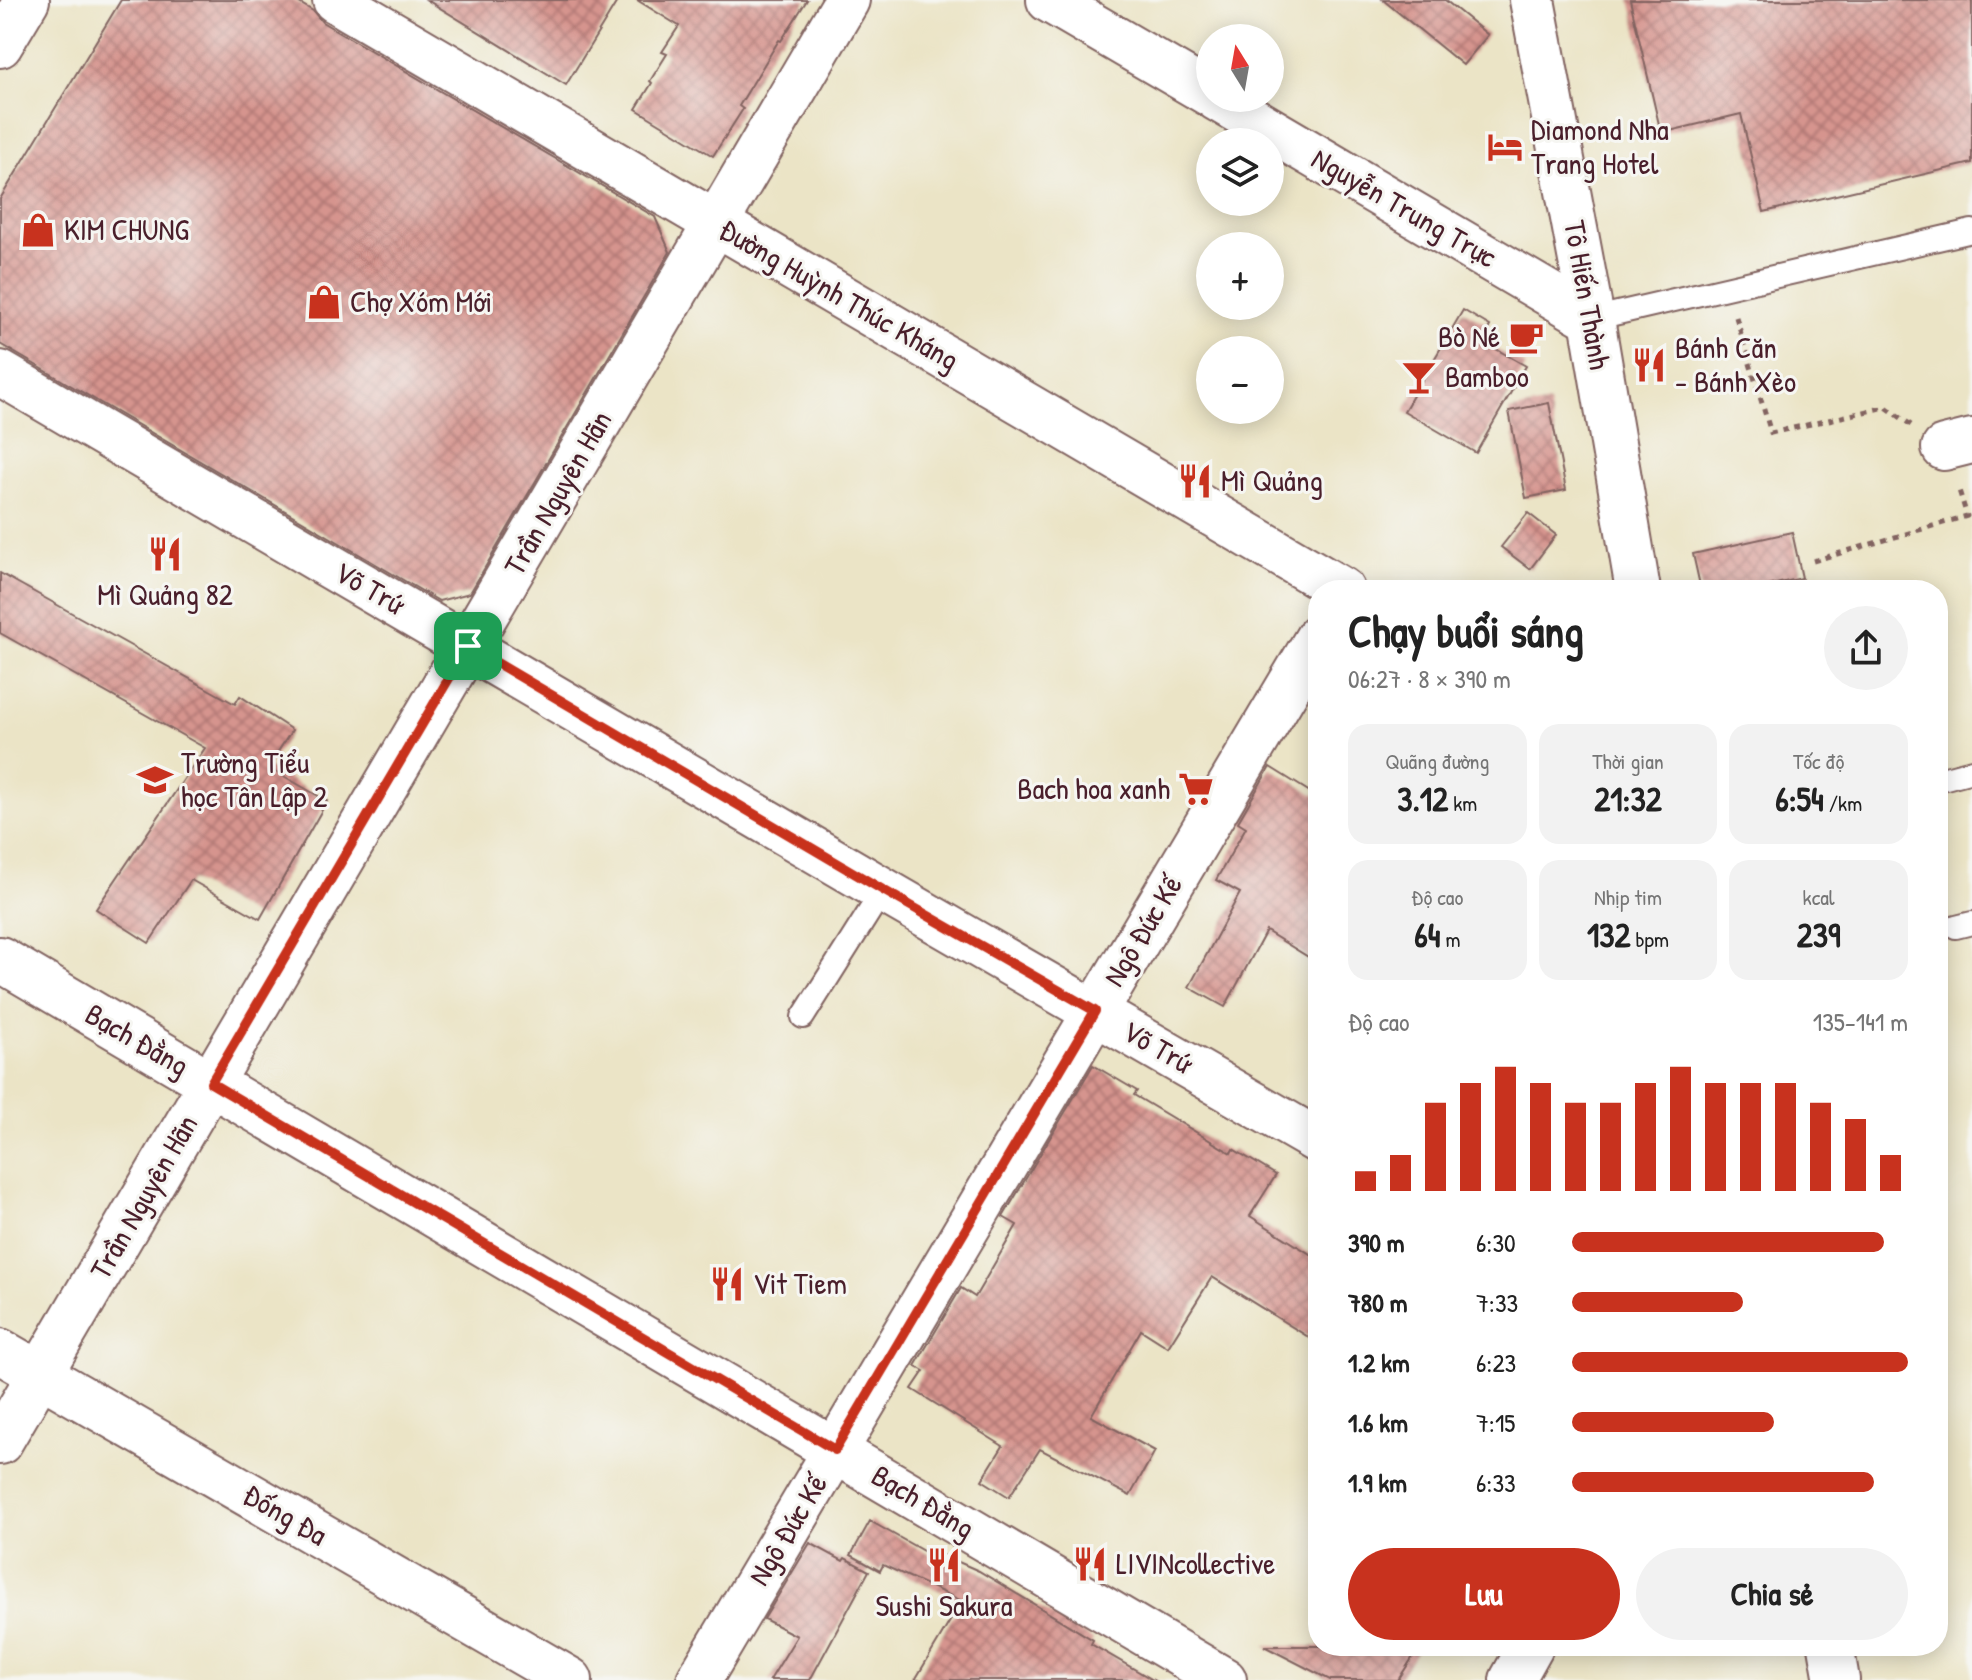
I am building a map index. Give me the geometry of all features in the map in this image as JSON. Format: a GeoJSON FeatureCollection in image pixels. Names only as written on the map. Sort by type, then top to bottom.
{"type":"FeatureCollection","features":[{"type":"Feature","properties":{"kind":"street"},"geometry":{"type":"LineString","coordinates":[[0,45],[27,0]]}},
{"type":"Feature","properties":{"kind":"street","name":"Đường Huỳnh Thúc Kháng"},"geometry":{"type":"LineString","coordinates":[[335,0],[1325,580]]}},
{"type":"Feature","properties":{"kind":"street","name":"Trần Nguyên Hãn"},"geometry":{"type":"LineString","coordinates":[[0,1442],[847,0]]}},
{"type":"Feature","properties":{"kind":"street"},"geometry":{"type":"LineString","coordinates":[[1049,0],[1196,86]]}},
{"type":"Feature","properties":{"kind":"street","name":"Tô Hiến Thành"},"geometry":{"type":"LineString","coordinates":[[1532,0],[1592,319],[1636,580]]}},
{"type":"Feature","properties":{"kind":"street","name":"Nguyễn Trung Trực"},"geometry":{"type":"LineString","coordinates":[[1240,112],[1592,319]]}},
{"type":"Feature","properties":{"kind":"street","name":"Võ Trứ"},"geometry":{"type":"LineString","coordinates":[[0,373],[1308,1135]]}},
{"type":"Feature","properties":{"kind":"street","name":"Ngô Đức Kế"},"geometry":{"type":"LineString","coordinates":[[699,1680],[1308,654]]}},
{"type":"Feature","properties":{"kind":"street","name":"Bạch Đằng"},"geometry":{"type":"LineString","coordinates":[[0,959],[1224,1680]]}},
{"type":"Feature","properties":{"kind":"street","name":"Đống Đa"},"geometry":{"type":"LineString","coordinates":[[0,1351],[570,1680]]}},
{"type":"Feature","properties":{"kind":"street"},"geometry":{"type":"LineString","coordinates":[[1512,1680],[1525,1656]]}},
{"type":"Feature","properties":{"kind":"street"},"geometry":{"type":"LineString","coordinates":[[1833,1656],[1837,1680]]}},
{"type":"Feature","properties":{"kind":"lane"},"geometry":{"type":"LineString","coordinates":[[1592,319],[1972,231]]}},
{"type":"Feature","properties":{"kind":"lane"},"geometry":{"type":"LineString","coordinates":[[1948,777],[1972,771]]}},
{"type":"Feature","properties":{"kind":"lane"},"geometry":{"type":"LineString","coordinates":[[803,1017],[883,890]]}},
{"type":"Feature","properties":{"kind":"path"},"geometry":{"type":"LineString","coordinates":[[1728,288],[1771,433],[1886,407],[1958,444],[1967,516],[1813,561]]}},
{"type":"Feature","properties":{"kind":"building","name":"Chợ Xóm Mới"},"geometry":{"type":"Polygon","coordinates":[[[121,0],[294,0],[313,11],[322,22],[655,217],[670,252],[470,593],[439,601],[0,344],[0,199],[121,0]]]}},
{"type":"Feature","properties":{"kind":"building"},"geometry":{"type":"Polygon","coordinates":[[[427,0],[618,0],[566,85],[427,0]]]}},
{"type":"Feature","properties":{"kind":"building"},"geometry":{"type":"Polygon","coordinates":[[[637,0],[807,0],[739,106],[743,109],[713,156],[636,109],[667,54],[662,52],[679,26],[637,0]]]}},
{"type":"Feature","properties":{"kind":"building"},"geometry":{"type":"Polygon","coordinates":[[[1383,0],[1445,0],[1488,35],[1463,65],[1383,0]]]}},
{"type":"Feature","properties":{"kind":"building"},"geometry":{"type":"Polygon","coordinates":[[[1630,0],[1972,0],[1972,163],[1764,212],[1741,114],[1661,133],[1630,0]]]}},
{"type":"Feature","properties":{"kind":"building"},"geometry":{"type":"Polygon","coordinates":[[[1463,310],[1490,326],[1482,341],[1526,366],[1476,453],[1404,411],[1463,310]]]}},
{"type":"Feature","properties":{"kind":"building"},"geometry":{"type":"Polygon","coordinates":[[[1549,403],[1566,490],[1526,498],[1509,411],[1549,403]]]}},
{"type":"Feature","properties":{"kind":"building"},"geometry":{"type":"Polygon","coordinates":[[[1528,513],[1556,535],[1530,569],[1501,547],[1528,513]]]}},
{"type":"Feature","properties":{"kind":"building"},"geometry":{"type":"Polygon","coordinates":[[[1792,532],[1802,578],[1699,580],[1693,554],[1792,532]]]}},
{"type":"Feature","properties":{"kind":"building"},"geometry":{"type":"Polygon","coordinates":[[[0,573],[235,704],[240,696],[292,730],[268,767],[327,801],[260,919],[191,880],[149,943],[96,909],[205,748],[0,633],[0,573]]]}},
{"type":"Feature","properties":{"kind":"building"},"geometry":{"type":"Polygon","coordinates":[[[1270,767],[1308,791],[1308,957],[1266,931],[1225,1007],[1189,987],[1240,893],[1216,880],[1246,827],[1238,822],[1270,767]]]}},
{"type":"Feature","properties":{"kind":"building"},"geometry":{"type":"Polygon","coordinates":[[[1093,1065],[1137,1091],[1134,1095],[1231,1153],[1233,1149],[1276,1175],[1250,1216],[1308,1253],[1308,1337],[1212,1277],[1168,1347],[1141,1330],[1091,1416],[1155,1451],[1130,1496],[1040,1449],[1009,1497],[982,1480],[1003,1446],[912,1389],[924,1371],[915,1366],[961,1288],[975,1297],[1017,1225],[1003,1217],[1093,1065]]]}},
{"type":"Feature","properties":{"kind":"building"},"geometry":{"type":"Polygon","coordinates":[[[870,1521],[934,1557],[936,1552],[979,1571],[1093,1640],[1091,1644],[1153,1680],[915,1680],[962,1601],[883,1565],[880,1571],[851,1555],[870,1521]]]}},
{"type":"Feature","properties":{"kind":"building"},"geometry":{"type":"Polygon","coordinates":[[[810,1543],[869,1571],[810,1680],[770,1680],[797,1636],[764,1619],[810,1543]]]}},
{"type":"Feature","properties":{"kind":"building"},"geometry":{"type":"Polygon","coordinates":[[[1264,1646],[1308,1646],[1308,1656],[1414,1656],[1398,1680],[1330,1680],[1264,1646]]]}},
{"type":"Feature","properties":{"kind":"place","name":"Diamond Nha Trang Hotel"},"geometry":{"type":"Point","coordinates":[1505,147]}},
{"type":"Feature","properties":{"kind":"place","name":"KIM CHUNG"},"geometry":{"type":"Point","coordinates":[38,230]}},
{"type":"Feature","properties":{"kind":"place","name":"Chợ Xóm Mới"},"geometry":{"type":"Point","coordinates":[324,302]}},
{"type":"Feature","properties":{"kind":"place","name":"Bò Né"},"geometry":{"type":"Point","coordinates":[1526,337]}},
{"type":"Feature","properties":{"kind":"place","name":"Bánh Căn - Bánh Xèo"},"geometry":{"type":"Point","coordinates":[1649,365]}},
{"type":"Feature","properties":{"kind":"place","name":"Bamboo"},"geometry":{"type":"Point","coordinates":[1419,377]}},
{"type":"Feature","properties":{"kind":"place","name":"Mì Quảng"},"geometry":{"type":"Point","coordinates":[1195,481]}},
{"type":"Feature","properties":{"kind":"place","name":"Mì Quảng 82"},"geometry":{"type":"Point","coordinates":[165,554]}},
{"type":"Feature","properties":{"kind":"place","name":"Trường Tiểu học Tân Lập 2"},"geometry":{"type":"Point","coordinates":[155,780]}},
{"type":"Feature","properties":{"kind":"place","name":"Bach hoa xanh"},"geometry":{"type":"Point","coordinates":[1196,789]}},
{"type":"Feature","properties":{"kind":"place","name":"Vit Tiem"},"geometry":{"type":"Point","coordinates":[727,1284]}},
{"type":"Feature","properties":{"kind":"place","name":"LIVINcollective"},"geometry":{"type":"Point","coordinates":[1090,1564]}},
{"type":"Feature","properties":{"kind":"place","name":"Sushi Sakura"},"geometry":{"type":"Point","coordinates":[944,1565]}},
{"type":"Feature","properties":{"kind":"route"},"geometry":{"type":"LineString","coordinates":[[468,646],[1095,1011],[835,1450],[211,1083],[468,646]]}}]}
